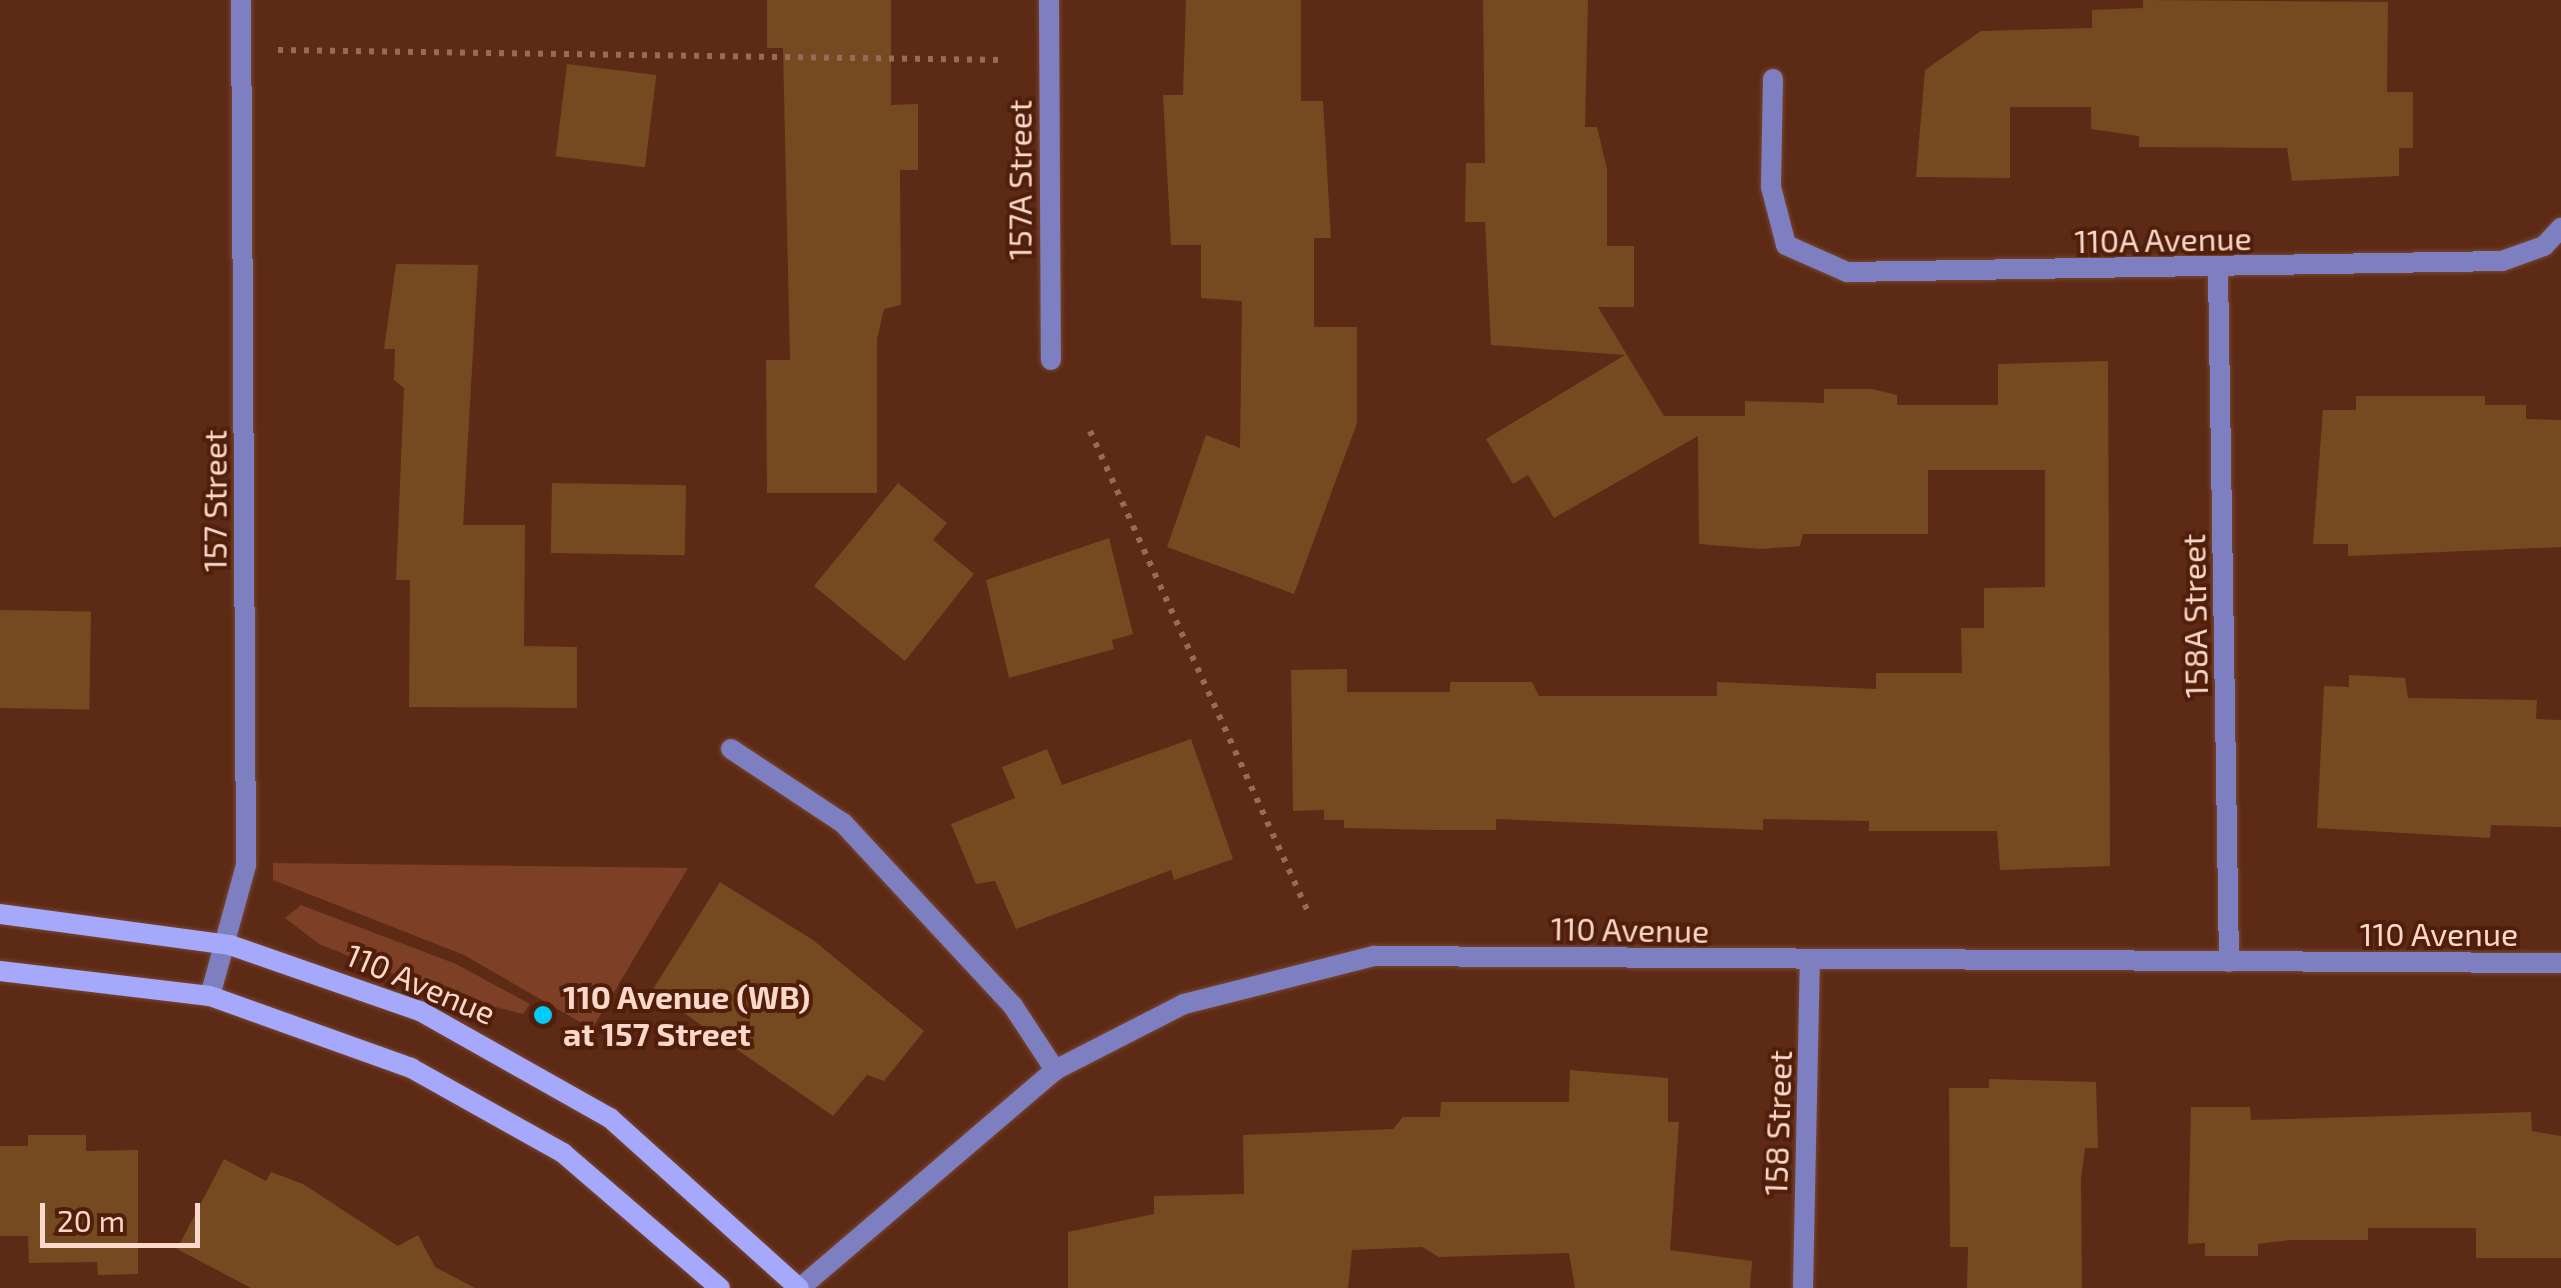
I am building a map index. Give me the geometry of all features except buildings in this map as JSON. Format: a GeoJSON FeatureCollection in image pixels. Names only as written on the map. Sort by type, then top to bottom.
{"type":"FeatureCollection","features":[{"type":"Feature","properties":{"kind":"street","name":"157 Street"},"geometry":{"type":"LineString","coordinates":[[210,996],[230,945],[246,865],[241,0]]}},
{"type":"Feature","properties":{"kind":"street","name":"157A Street"},"geometry":{"type":"LineString","coordinates":[[1048,0],[1051,360]]}},
{"type":"Feature","properties":{"kind":"street","name":"110A Avenue"},"geometry":{"type":"LineString","coordinates":[[1773,80],[1771,187],[1786,244],[1848,272],[2502,260],[2544,246],[2561,228]]}},
{"type":"Feature","properties":{"kind":"street","name":"158A Street"},"geometry":{"type":"LineString","coordinates":[[2218,268],[2229,962]]}},
{"type":"Feature","properties":{"kind":"street"},"geometry":{"type":"LineString","coordinates":[[731,749],[843,823],[1013,1006],[1055,1070]]}},
{"type":"Feature","properties":{"kind":"street","name":"110 Avenue"},"geometry":{"type":"LineString","coordinates":[[0,914],[230,945],[386,996],[530,1066],[669,1164],[799,1288],[1055,1070],[1184,1004],[1374,956],[2561,963]]}},
{"type":"Feature","properties":{"kind":"street","name":"158 Street"},"geometry":{"type":"LineString","coordinates":[[1803,1288],[1810,961]]}},
{"type":"Feature","properties":{"kind":"street"},"geometry":{"type":"LineString","coordinates":[[0,972],[210,996],[372,1052],[516,1121],[614,1191],[720,1288]]}},
{"type":"Feature","properties":{"kind":"path"},"geometry":{"type":"LineString","coordinates":[[267,49],[1006,60]]}},
{"type":"Feature","properties":{"kind":"path"},"geometry":{"type":"LineString","coordinates":[[1090,431],[1310,914]]}},
{"type":"Feature","properties":{"kind":"shaded area"},"geometry":{"type":"Polygon","coordinates":[[[273,863],[688,868],[592,1029],[464,955],[273,880],[273,863]]]}},
{"type":"Feature","properties":{"kind":"shaded area"},"geometry":{"type":"Polygon","coordinates":[[[301,905],[456,964],[530,1004],[523,1014],[441,993],[319,944],[285,918],[301,905]]]}},
{"type":"Feature","properties":{"kind":"place","name":"110 Avenue (WB) at 157 Street"},"geometry":{"type":"Point","coordinates":[543,1015]}}]}
